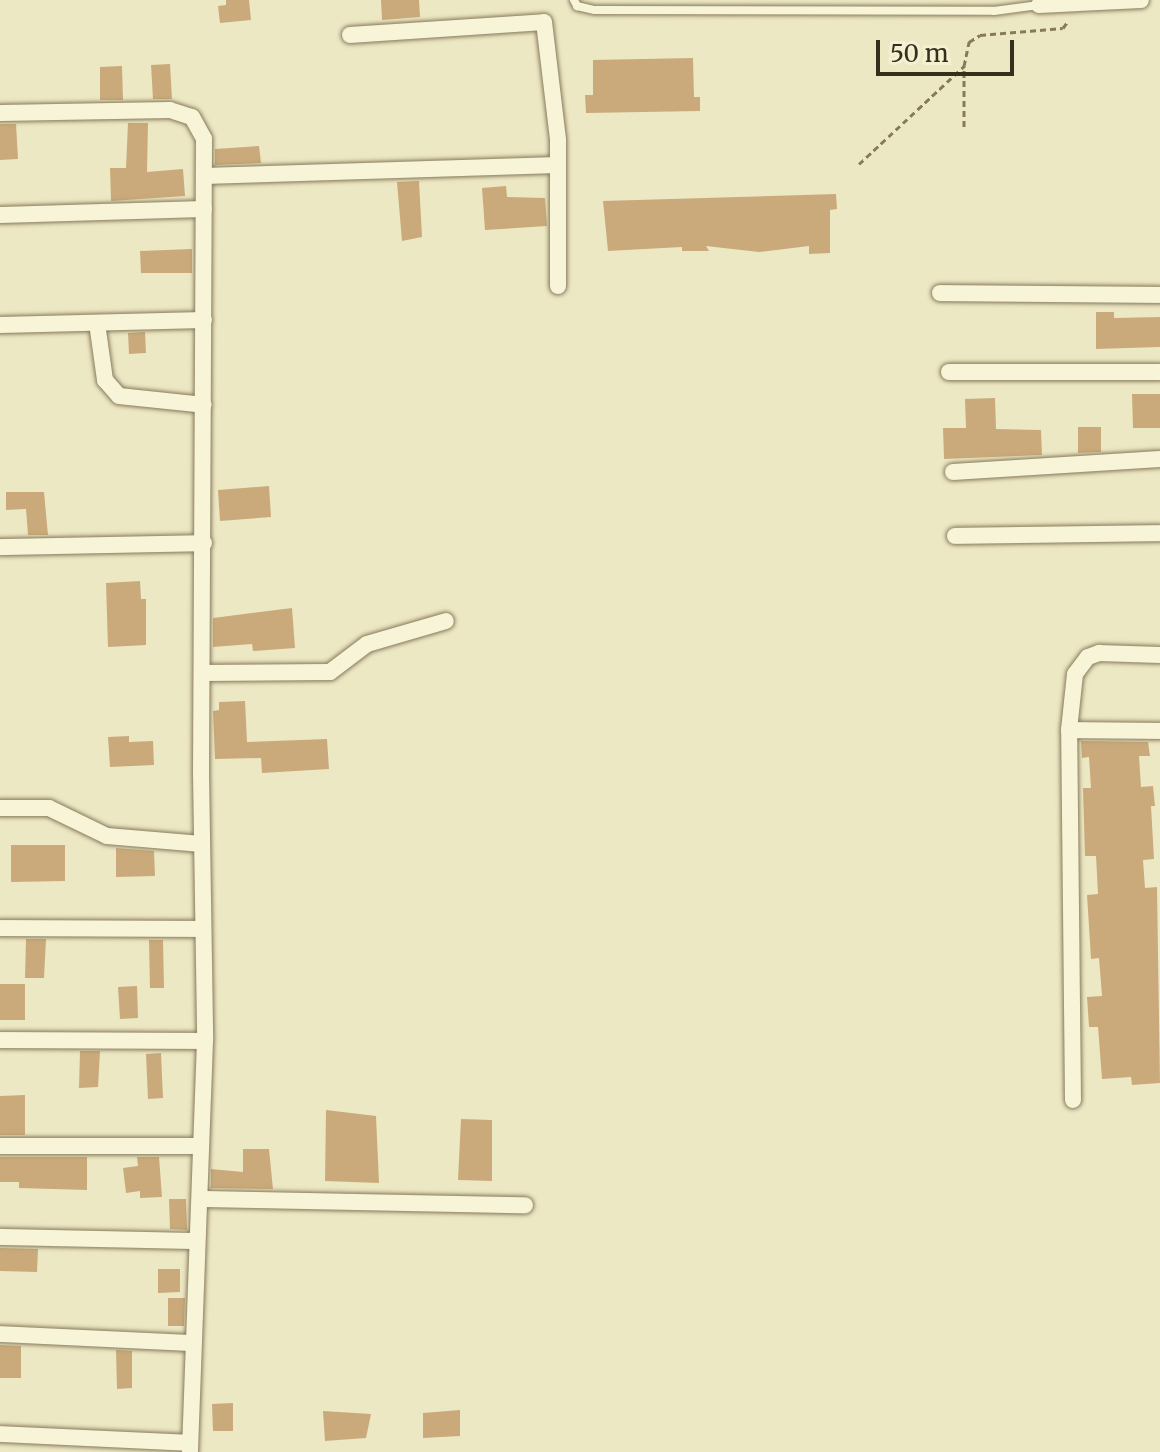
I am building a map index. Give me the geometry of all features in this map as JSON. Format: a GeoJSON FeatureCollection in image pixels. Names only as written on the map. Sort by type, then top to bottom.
{"type":"FeatureCollection","features":[{"type":"Feature","properties":{"kind":"street"},"geometry":{"type":"LineString","coordinates":[[1039,5],[1141,0]]}},
{"type":"Feature","properties":{"kind":"street"},"geometry":{"type":"LineString","coordinates":[[350,35],[544,22],[558,165],[558,286]]}},
{"type":"Feature","properties":{"kind":"street"},"geometry":{"type":"LineString","coordinates":[[0,113],[170,110],[182,113],[198,125],[204,139],[202,844],[205,1041],[190,1448],[0,1434]]}},
{"type":"Feature","properties":{"kind":"street"},"geometry":{"type":"LineString","coordinates":[[204,176],[558,165]]}},
{"type":"Feature","properties":{"kind":"street"},"geometry":{"type":"LineString","coordinates":[[0,215],[204,209]]}},
{"type":"Feature","properties":{"kind":"street"},"geometry":{"type":"LineString","coordinates":[[940,293],[1160,295]]}},
{"type":"Feature","properties":{"kind":"street"},"geometry":{"type":"LineString","coordinates":[[0,325],[204,320]]}},
{"type":"Feature","properties":{"kind":"street"},"geometry":{"type":"LineString","coordinates":[[97,323],[105,380],[119,396],[204,405]]}},
{"type":"Feature","properties":{"kind":"street"},"geometry":{"type":"LineString","coordinates":[[949,372],[1160,372]]}},
{"type":"Feature","properties":{"kind":"street"},"geometry":{"type":"LineString","coordinates":[[953,472],[1160,459]]}},
{"type":"Feature","properties":{"kind":"street"},"geometry":{"type":"LineString","coordinates":[[955,536],[1160,533]]}},
{"type":"Feature","properties":{"kind":"street"},"geometry":{"type":"LineString","coordinates":[[0,547],[204,543]]}},
{"type":"Feature","properties":{"kind":"street"},"geometry":{"type":"LineString","coordinates":[[202,673],[330,672],[367,644],[446,621]]}},
{"type":"Feature","properties":{"kind":"street"},"geometry":{"type":"LineString","coordinates":[[1073,1100],[1069,730],[1075,674],[1088,657],[1099,653],[1160,655]]}},
{"type":"Feature","properties":{"kind":"street"},"geometry":{"type":"LineString","coordinates":[[1069,730],[1160,731]]}},
{"type":"Feature","properties":{"kind":"street"},"geometry":{"type":"LineString","coordinates":[[0,808],[49,808],[107,836],[202,844]]}},
{"type":"Feature","properties":{"kind":"street"},"geometry":{"type":"LineString","coordinates":[[0,928],[203,929]]}},
{"type":"Feature","properties":{"kind":"street"},"geometry":{"type":"LineString","coordinates":[[0,1040],[205,1041]]}},
{"type":"Feature","properties":{"kind":"street"},"geometry":{"type":"LineString","coordinates":[[0,1146],[201,1146]]}},
{"type":"Feature","properties":{"kind":"street"},"geometry":{"type":"LineString","coordinates":[[200,1199],[525,1205]]}},
{"type":"Feature","properties":{"kind":"street"},"geometry":{"type":"LineString","coordinates":[[0,1237],[197,1241]]}},
{"type":"Feature","properties":{"kind":"street"},"geometry":{"type":"LineString","coordinates":[[0,1334],[193,1343]]}},
{"type":"Feature","properties":{"kind":"lane"},"geometry":{"type":"LineString","coordinates":[[574,0],[577,6],[595,10],[994,11],[1039,5]]}},
{"type":"Feature","properties":{"kind":"lane"},"geometry":{"type":"LineString","coordinates":[[785,11],[786,0]]}},
{"type":"Feature","properties":{"kind":"path"},"geometry":{"type":"LineString","coordinates":[[964,127],[964,66],[969,42],[980,35],[1063,28],[1070,5]]}},
{"type":"Feature","properties":{"kind":"path"},"geometry":{"type":"LineString","coordinates":[[859,164],[964,66]]}},
{"type":"Feature","properties":{"kind":"building"},"geometry":{"type":"Polygon","coordinates":[[[226,0],[249,0],[251,20],[220,23],[218,6],[226,5],[226,0]]]}},
{"type":"Feature","properties":{"kind":"building"},"geometry":{"type":"Polygon","coordinates":[[[381,0],[419,0],[420,17],[382,20],[381,0]]]}},
{"type":"Feature","properties":{"kind":"building"},"geometry":{"type":"Polygon","coordinates":[[[693,58],[694,97],[700,97],[700,111],[586,113],[585,95],[593,95],[593,60],[693,58]]]}},
{"type":"Feature","properties":{"kind":"building"},"geometry":{"type":"Polygon","coordinates":[[[170,64],[172,99],[153,99],[151,65],[170,64]]]}},
{"type":"Feature","properties":{"kind":"building"},"geometry":{"type":"Polygon","coordinates":[[[122,66],[123,100],[100,100],[100,67],[122,66]]]}},
{"type":"Feature","properties":{"kind":"building"},"geometry":{"type":"Polygon","coordinates":[[[128,123],[148,123],[147,172],[183,169],[185,196],[111,201],[110,168],[126,168],[128,123]]]}},
{"type":"Feature","properties":{"kind":"building"},"geometry":{"type":"Polygon","coordinates":[[[0,124],[16,124],[18,159],[0,160],[0,124]]]}},
{"type":"Feature","properties":{"kind":"building"},"geometry":{"type":"Polygon","coordinates":[[[259,146],[261,163],[215,165],[215,149],[259,146]]]}},
{"type":"Feature","properties":{"kind":"building"},"geometry":{"type":"Polygon","coordinates":[[[419,181],[422,237],[402,241],[397,182],[419,181]]]}},
{"type":"Feature","properties":{"kind":"building"},"geometry":{"type":"Polygon","coordinates":[[[506,186],[507,197],[545,198],[547,226],[485,230],[482,188],[506,186]]]}},
{"type":"Feature","properties":{"kind":"building"},"geometry":{"type":"Polygon","coordinates":[[[836,194],[837,209],[830,210],[830,253],[809,254],[809,246],[759,252],[706,246],[709,251],[682,251],[682,247],[608,251],[603,201],[836,194]]]}},
{"type":"Feature","properties":{"kind":"building"},"geometry":{"type":"Polygon","coordinates":[[[192,249],[192,273],[141,273],[140,251],[192,249]]]}},
{"type":"Feature","properties":{"kind":"building"},"geometry":{"type":"Polygon","coordinates":[[[1096,312],[1114,312],[1114,318],[1160,317],[1160,347],[1096,349],[1096,312]]]}},
{"type":"Feature","properties":{"kind":"building"},"geometry":{"type":"Polygon","coordinates":[[[145,332],[146,353],[129,354],[128,333],[145,332]]]}},
{"type":"Feature","properties":{"kind":"building"},"geometry":{"type":"Polygon","coordinates":[[[1132,394],[1160,394],[1160,428],[1133,428],[1132,394]]]}},
{"type":"Feature","properties":{"kind":"building"},"geometry":{"type":"Polygon","coordinates":[[[995,398],[996,429],[1041,430],[1042,455],[944,459],[943,428],[966,428],[965,399],[995,398]]]}},
{"type":"Feature","properties":{"kind":"building"},"geometry":{"type":"Polygon","coordinates":[[[1078,427],[1101,427],[1101,452],[1078,453],[1078,427]]]}},
{"type":"Feature","properties":{"kind":"building"},"geometry":{"type":"Polygon","coordinates":[[[269,486],[271,517],[220,521],[218,490],[269,486]]]}},
{"type":"Feature","properties":{"kind":"building"},"geometry":{"type":"Polygon","coordinates":[[[6,492],[44,492],[48,535],[28,535],[26,509],[6,510],[6,492]]]}},
{"type":"Feature","properties":{"kind":"building"},"geometry":{"type":"Polygon","coordinates":[[[140,581],[141,599],[146,599],[146,645],[108,647],[106,583],[140,581]]]}},
{"type":"Feature","properties":{"kind":"building"},"geometry":{"type":"Polygon","coordinates":[[[292,608],[295,648],[253,651],[252,644],[213,647],[213,618],[292,608]]]}},
{"type":"Feature","properties":{"kind":"building"},"geometry":{"type":"Polygon","coordinates":[[[245,701],[247,742],[327,739],[329,769],[262,773],[261,758],[215,759],[213,711],[219,710],[219,702],[245,701]]]}},
{"type":"Feature","properties":{"kind":"building"},"geometry":{"type":"Polygon","coordinates":[[[129,736],[129,742],[153,741],[154,765],[110,767],[108,737],[129,736]]]}},
{"type":"Feature","properties":{"kind":"building"},"geometry":{"type":"Polygon","coordinates":[[[1081,741],[1148,742],[1150,756],[1139,756],[1141,787],[1153,786],[1155,806],[1151,806],[1154,859],[1143,860],[1145,888],[1157,887],[1160,1083],[1132,1085],[1131,1077],[1102,1079],[1098,1027],[1089,1027],[1087,997],[1102,996],[1099,958],[1091,959],[1087,895],[1098,894],[1096,856],[1085,856],[1083,788],[1091,788],[1089,757],[1082,758],[1081,741]]]}},
{"type":"Feature","properties":{"kind":"building"},"geometry":{"type":"Polygon","coordinates":[[[11,845],[65,845],[65,881],[11,882],[11,845]]]}},
{"type":"Feature","properties":{"kind":"building"},"geometry":{"type":"Polygon","coordinates":[[[116,848],[154,851],[155,876],[116,877],[116,848]]]}},
{"type":"Feature","properties":{"kind":"building"},"geometry":{"type":"Polygon","coordinates":[[[26,939],[46,939],[44,978],[25,978],[26,939]]]}},
{"type":"Feature","properties":{"kind":"building"},"geometry":{"type":"Polygon","coordinates":[[[149,940],[163,940],[164,988],[150,988],[149,940]]]}},
{"type":"Feature","properties":{"kind":"building"},"geometry":{"type":"Polygon","coordinates":[[[0,984],[25,984],[25,1020],[0,1020],[0,984]]]}},
{"type":"Feature","properties":{"kind":"building"},"geometry":{"type":"Polygon","coordinates":[[[137,986],[138,1018],[120,1019],[118,987],[137,986]]]}},
{"type":"Feature","properties":{"kind":"building"},"geometry":{"type":"Polygon","coordinates":[[[80,1051],[100,1051],[98,1087],[79,1088],[80,1051]]]}},
{"type":"Feature","properties":{"kind":"building"},"geometry":{"type":"Polygon","coordinates":[[[161,1053],[163,1098],[148,1099],[146,1054],[161,1053]]]}},
{"type":"Feature","properties":{"kind":"building"},"geometry":{"type":"Polygon","coordinates":[[[25,1095],[25,1135],[0,1135],[0,1096],[25,1095]]]}},
{"type":"Feature","properties":{"kind":"building"},"geometry":{"type":"Polygon","coordinates":[[[326,1110],[376,1116],[379,1183],[325,1181],[326,1110]]]}},
{"type":"Feature","properties":{"kind":"building"},"geometry":{"type":"Polygon","coordinates":[[[461,1119],[492,1120],[492,1181],[458,1180],[461,1119]]]}},
{"type":"Feature","properties":{"kind":"building"},"geometry":{"type":"Polygon","coordinates":[[[243,1149],[269,1149],[273,1189],[211,1188],[211,1169],[243,1172],[243,1149]]]}},
{"type":"Feature","properties":{"kind":"building"},"geometry":{"type":"Polygon","coordinates":[[[0,1157],[87,1157],[87,1190],[19,1188],[19,1182],[0,1182],[0,1157]]]}},
{"type":"Feature","properties":{"kind":"building"},"geometry":{"type":"Polygon","coordinates":[[[137,1157],[159,1157],[162,1197],[140,1198],[140,1191],[126,1193],[123,1168],[138,1166],[137,1157]]]}},
{"type":"Feature","properties":{"kind":"building"},"geometry":{"type":"Polygon","coordinates":[[[169,1199],[186,1199],[187,1230],[170,1229],[169,1199]]]}},
{"type":"Feature","properties":{"kind":"building"},"geometry":{"type":"Polygon","coordinates":[[[0,1248],[38,1249],[37,1272],[0,1271],[0,1248]]]}},
{"type":"Feature","properties":{"kind":"building"},"geometry":{"type":"Polygon","coordinates":[[[158,1269],[180,1269],[180,1292],[158,1293],[158,1269]]]}},
{"type":"Feature","properties":{"kind":"building"},"geometry":{"type":"Polygon","coordinates":[[[168,1298],[185,1298],[184,1326],[168,1326],[168,1298]]]}},
{"type":"Feature","properties":{"kind":"building"},"geometry":{"type":"Polygon","coordinates":[[[0,1345],[21,1346],[21,1378],[0,1378],[0,1345]]]}},
{"type":"Feature","properties":{"kind":"building"},"geometry":{"type":"Polygon","coordinates":[[[116,1350],[132,1351],[132,1388],[117,1389],[116,1350]]]}},
{"type":"Feature","properties":{"kind":"building"},"geometry":{"type":"Polygon","coordinates":[[[233,1403],[233,1431],[213,1431],[212,1404],[233,1403]]]}},
{"type":"Feature","properties":{"kind":"building"},"geometry":{"type":"Polygon","coordinates":[[[460,1410],[460,1436],[423,1438],[423,1413],[460,1410]]]}},
{"type":"Feature","properties":{"kind":"building"},"geometry":{"type":"Polygon","coordinates":[[[323,1411],[371,1414],[366,1438],[325,1441],[323,1411]]]}}]}
